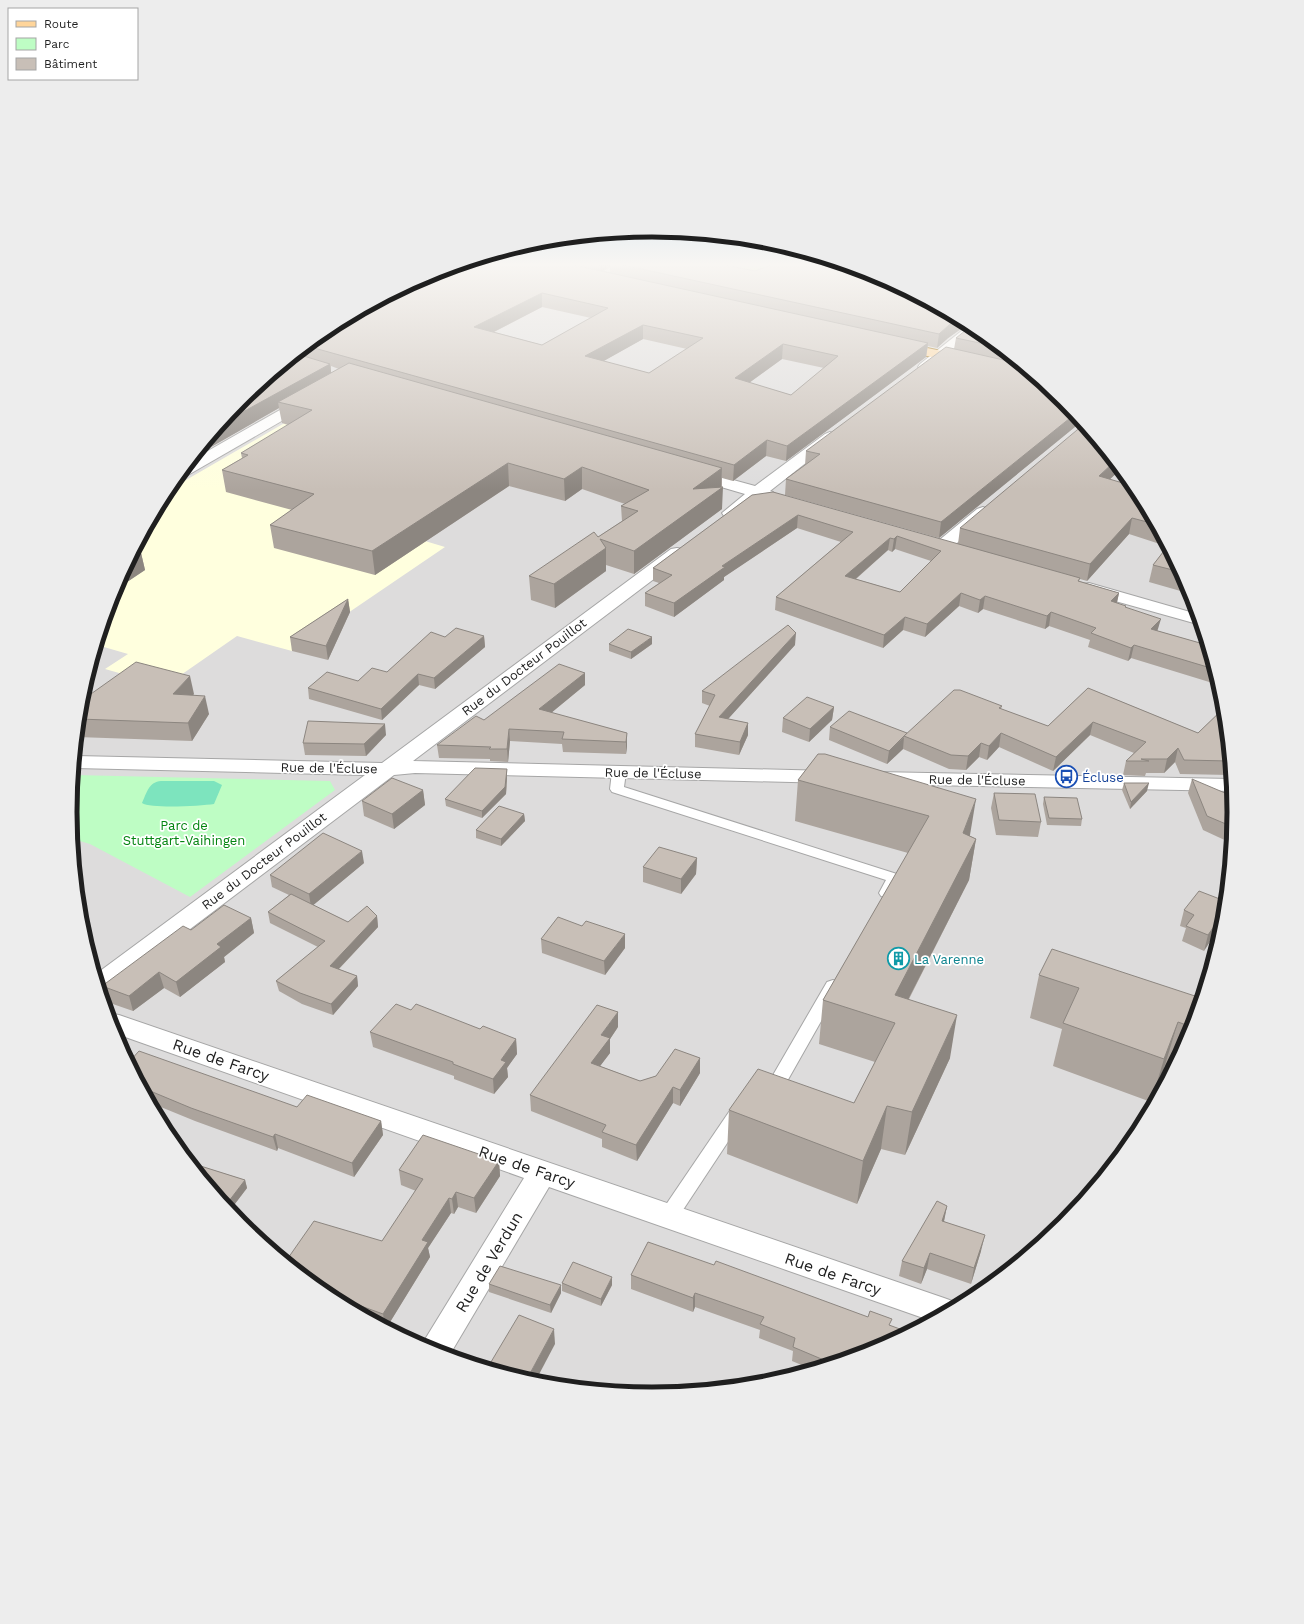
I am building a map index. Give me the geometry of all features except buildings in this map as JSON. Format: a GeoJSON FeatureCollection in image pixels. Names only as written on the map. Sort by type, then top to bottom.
{"type":"FeatureCollection","features":[{"type":"Feature","properties":{"kind":"main road"},"geometry":{"type":"LineString","coordinates":[[888,339],[976,359]]}},
{"type":"Feature","properties":{"kind":"street"},"geometry":{"type":"LineString","coordinates":[[915,374],[960,339]]}},
{"type":"Feature","properties":{"kind":"street"},"geometry":{"type":"LineString","coordinates":[[194,465],[319,393]]}},
{"type":"Feature","properties":{"kind":"street"},"geometry":{"type":"LineString","coordinates":[[715,524],[841,429]]}},
{"type":"Feature","properties":{"kind":"street"},"geometry":{"type":"LineString","coordinates":[[680,471],[779,499]]}},
{"type":"Feature","properties":{"kind":"street"},"geometry":{"type":"LineString","coordinates":[[965,552],[935,544],[996,501]]}},
{"type":"Feature","properties":{"kind":"street","name":"Rue du Docteur Pouillot"},"geometry":{"type":"LineString","coordinates":[[103,982],[690,543]]}},
{"type":"Feature","properties":{"kind":"street"},"geometry":{"type":"LineString","coordinates":[[1071,583],[1193,618]]}},
{"type":"Feature","properties":{"kind":"street","name":"Rue de l'Écluse"},"geometry":{"type":"LineString","coordinates":[[79,762],[388,769],[415,767],[1226,785]]}},
{"type":"Feature","properties":{"kind":"street","name":"Rue de Farcy"},"geometry":{"type":"LineString","coordinates":[[118,1025],[939,1310]]}},
{"type":"Feature","properties":{"kind":"street","name":"Rue de Verdun"},"geometry":{"type":"LineString","coordinates":[[438,1345],[543,1172]]}},
{"type":"Feature","properties":{"kind":"lane"},"geometry":{"type":"LineString","coordinates":[[619,772],[617,788],[895,878],[879,905]]}},
{"type":"Feature","properties":{"kind":"lane"},"geometry":{"type":"LineString","coordinates":[[668,1217],[743,1105],[775,1087],[841,972]]}},
{"type":"Feature","properties":{"kind":"shaded area"},"geometry":{"type":"Polygon","coordinates":[[[329,339],[975,339],[1018,370],[1060,409],[1098,450],[1131,495],[1161,545],[1183,592],[1207,663],[1216,700],[1226,774],[1226,850],[1222,887],[1216,924],[1196,997],[1168,1066],[1150,1100],[1108,1162],[1084,1191],[1059,1219],[1002,1268],[939,1310],[906,1328],[837,1356],[801,1367],[764,1376],[690,1386],[614,1386],[577,1382],[540,1376],[467,1356],[398,1328],[364,1310],[302,1268],[273,1244],[245,1219],[196,1162],[154,1099],[136,1066],[108,997],[97,961],[88,924],[78,850],[78,774],[88,700],[97,663],[108,627],[130,571],[143,545],[173,495],[206,450],[244,409],[286,370],[329,339]]]}},
{"type":"Feature","properties":{"kind":"shaded area"},"geometry":{"type":"Polygon","coordinates":[[[300,414],[425,541],[445,547],[292,651],[237,636],[165,686],[105,669],[128,654],[102,646],[121,592],[136,558],[154,524],[181,483],[300,414]]]}},
{"type":"Feature","properties":{"kind":"green space","name":"Parc de Stuttgart-Vaihingen"},"geometry":{"type":"Polygon","coordinates":[[[78,775],[330,781],[335,790],[190,897],[90,844],[78,840],[78,775]]]}},
{"type":"Feature","properties":{"kind":"green space"},"geometry":{"type":"Polygon","coordinates":[[[161,781],[214,781],[222,785],[214,804],[155,806],[142,803],[151,786],[154,783],[161,781]]]}},
{"type":"Feature","properties":{"kind":"place","name":"Écluse"},"geometry":{"type":"Point","coordinates":[1066,777]}},
{"type":"Feature","properties":{"kind":"place","name":"La Varenne"},"geometry":{"type":"Point","coordinates":[898,959]}}]}
